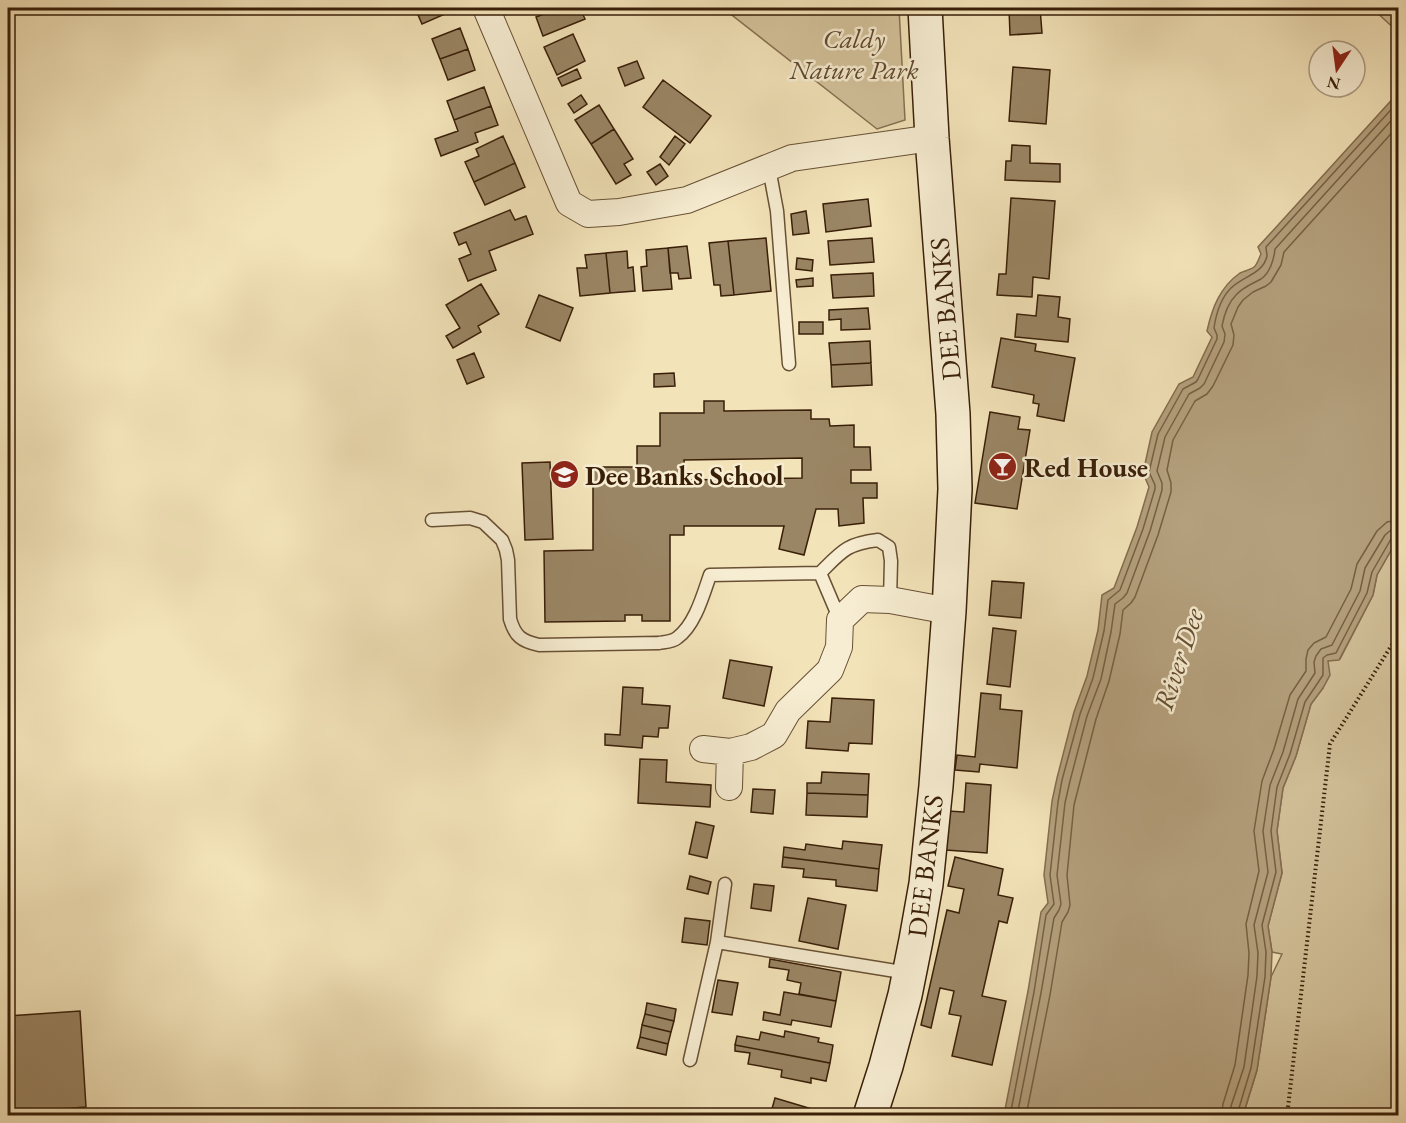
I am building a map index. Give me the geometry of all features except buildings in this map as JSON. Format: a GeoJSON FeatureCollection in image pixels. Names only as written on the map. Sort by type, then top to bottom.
{"type":"FeatureCollection","features":[{"type":"Feature","properties":{"kind":"main road","name":"DEE BANKS"},"geometry":{"type":"LineString","coordinates":[[870,1116],[886,1066],[909,974],[926,884],[949,611],[955,489],[953,414],[932,138],[926,8]]}},
{"type":"Feature","properties":{"kind":"street"},"geometry":{"type":"LineString","coordinates":[[486,8],[569,203],[588,214],[619,212],[687,200],[792,158],[932,138]]}},
{"type":"Feature","properties":{"kind":"street"},"geometry":{"type":"LineString","coordinates":[[703,749],[730,752],[751,747],[774,735],[788,711],[830,670],[839,647],[840,620],[862,599],[890,600],[949,611]]}},
{"type":"Feature","properties":{"kind":"street"},"geometry":{"type":"LineString","coordinates":[[729,787],[730,752]]}},
{"type":"Feature","properties":{"kind":"lane"},"geometry":{"type":"LineString","coordinates":[[770,168],[777,211],[789,364]]}},
{"type":"Feature","properties":{"kind":"lane"},"geometry":{"type":"LineString","coordinates":[[432,520],[470,518],[483,522],[502,540],[508,560],[512,628],[519,637],[529,643],[539,645],[659,643],[676,640],[687,628],[698,609],[710,575],[820,573],[847,547],[862,542],[878,540],[889,547],[890,600]]}},
{"type":"Feature","properties":{"kind":"lane"},"geometry":{"type":"LineString","coordinates":[[820,573],[840,620]]}},
{"type":"Feature","properties":{"kind":"lane"},"geometry":{"type":"LineString","coordinates":[[690,1060],[717,942],[725,884]]}},
{"type":"Feature","properties":{"kind":"lane"},"geometry":{"type":"LineString","coordinates":[[717,942],[909,974]]}},
{"type":"Feature","properties":{"kind":"path"},"geometry":{"type":"LineString","coordinates":[[1287,1116],[1330,744],[1398,635]]}},
{"type":"Feature","properties":{"kind":"green space","name":"Caldy Nature Park"},"geometry":{"type":"Polygon","coordinates":[[[727,8],[899,8],[905,120],[877,129],[728,12],[727,8]]]}},
{"type":"Feature","properties":{"kind":"green space"},"geometry":{"type":"Polygon","coordinates":[[[1372,8],[1398,8],[1398,32],[1372,8]]]}},
{"type":"Feature","properties":{"kind":"green space"},"geometry":{"type":"Polygon","coordinates":[[[1398,538],[1398,1115],[1243,1116],[1257,1070],[1271,977],[1282,954],[1272,952],[1268,926],[1282,873],[1277,831],[1283,788],[1296,756],[1311,704],[1323,688],[1328,660],[1340,659],[1373,595],[1377,575],[1398,538]]]}},
{"type":"Feature","properties":{"kind":"water","name":"River Dee"},"geometry":{"type":"Polygon","coordinates":[[[1398,93],[1398,538],[1377,575],[1373,595],[1339,660],[1328,661],[1330,675],[1311,704],[1296,756],[1283,788],[1277,831],[1282,873],[1268,926],[1272,952],[1271,977],[1257,1070],[1243,1115],[1004,1115],[1041,912],[1048,903],[1044,875],[1052,801],[1074,712],[1087,676],[1098,630],[1102,595],[1114,588],[1149,487],[1143,473],[1152,432],[1179,384],[1193,377],[1212,337],[1207,331],[1214,306],[1222,291],[1240,273],[1255,266],[1261,254],[1258,247],[1398,93]]]}},
{"type":"Feature","properties":{"kind":"place","name":"Red House"},"geometry":{"type":"Point","coordinates":[1003,467]}},
{"type":"Feature","properties":{"kind":"place","name":"Dee Banks School"},"geometry":{"type":"Point","coordinates":[564,475]}}]}
